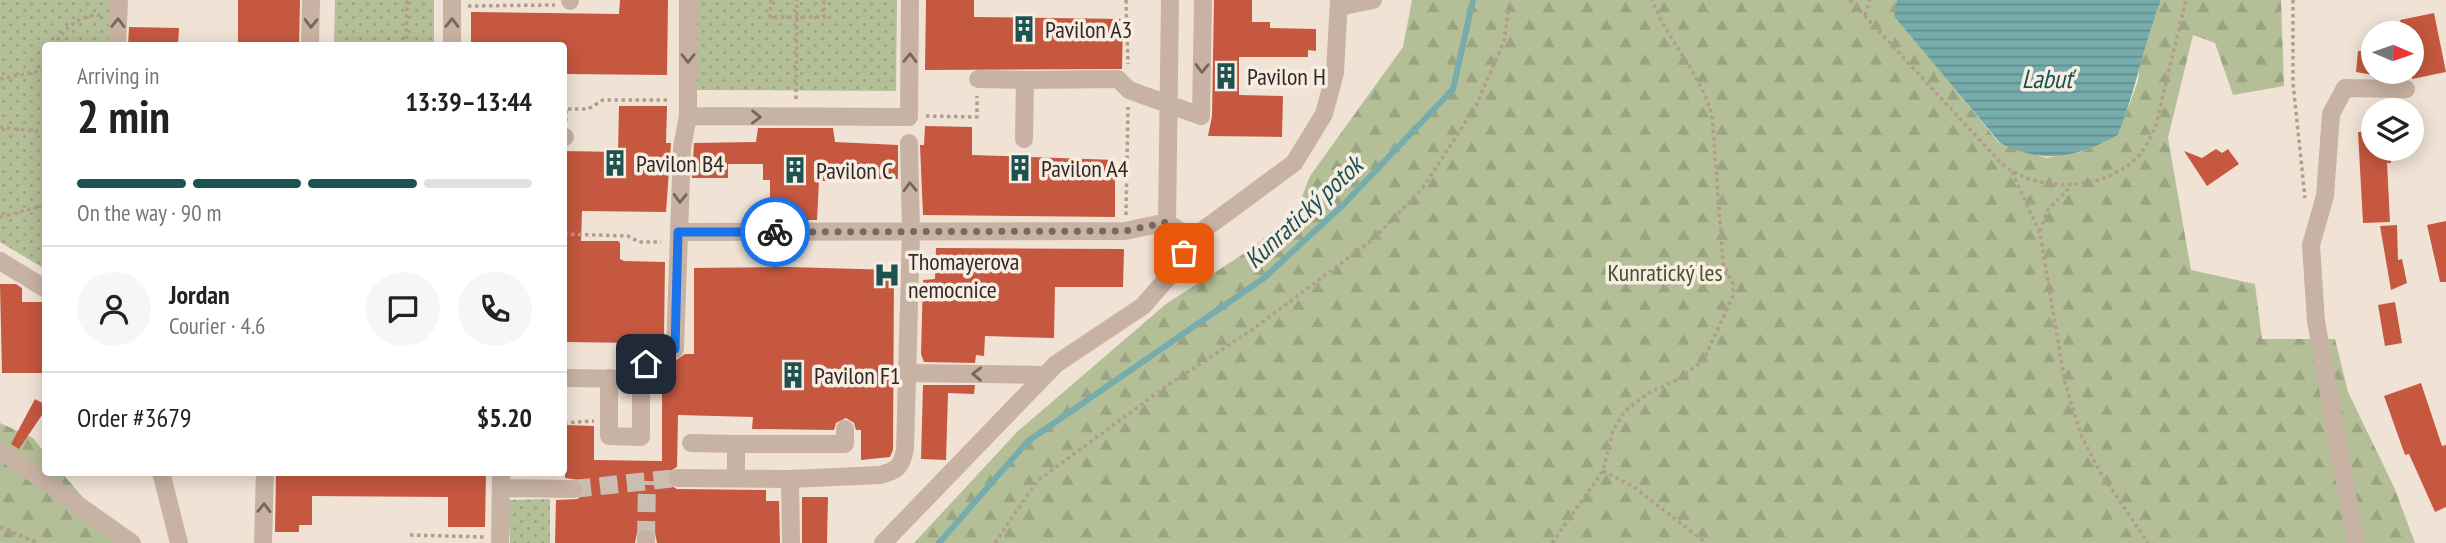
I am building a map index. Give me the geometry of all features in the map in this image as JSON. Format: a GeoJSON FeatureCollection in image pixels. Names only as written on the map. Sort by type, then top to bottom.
{"type":"FeatureCollection","features":[{"type":"Feature","properties":{"kind":"lane"},"geometry":{"type":"LineString","coordinates":[[310,42],[311,0]]}},
{"type":"Feature","properties":{"kind":"lane"},"geometry":{"type":"LineString","coordinates":[[609,378],[609,436],[641,437],[641,379],[650,349],[675,349],[682,148],[688,116],[688,0]]}},
{"type":"Feature","properties":{"kind":"lane"},"geometry":{"type":"LineString","coordinates":[[688,116],[909,117],[910,0]]}},
{"type":"Feature","properties":{"kind":"lane"},"geometry":{"type":"LineString","coordinates":[[1167,222],[1170,0]]}},
{"type":"Feature","properties":{"kind":"lane"},"geometry":{"type":"LineString","coordinates":[[978,79],[1118,79],[1129,90],[1201,116],[1203,0]]}},
{"type":"Feature","properties":{"kind":"lane"},"geometry":{"type":"LineString","coordinates":[[883,543],[1056,364],[1143,306],[1176,268],[1191,239],[1294,163],[1325,114],[1335,73],[1339,4],[1373,0]]}},
{"type":"Feature","properties":{"kind":"lane"},"geometry":{"type":"LineString","coordinates":[[452,3],[452,42]]}},
{"type":"Feature","properties":{"kind":"lane"},"geometry":{"type":"LineString","coordinates":[[117,42],[118,8]]}},
{"type":"Feature","properties":{"kind":"lane"},"geometry":{"type":"LineString","coordinates":[[1024,139],[1025,80]]}},
{"type":"Feature","properties":{"kind":"lane"},"geometry":{"type":"LineString","coordinates":[[2356,543],[2316,321],[2311,245],[2325,196],[2331,114],[2345,88],[2406,89]]}},
{"type":"Feature","properties":{"kind":"lane"},"geometry":{"type":"LineString","coordinates":[[677,478],[790,479],[894,472],[902,462],[905,449],[911,232],[909,143]]}},
{"type":"Feature","properties":{"kind":"lane"},"geometry":{"type":"LineString","coordinates":[[678,232],[1125,231],[1167,222],[1191,239]]}},
{"type":"Feature","properties":{"kind":"lane"},"geometry":{"type":"LineString","coordinates":[[0,261],[42,287]]}},
{"type":"Feature","properties":{"kind":"lane"},"geometry":{"type":"LineString","coordinates":[[907,373],[1045,375]]}},
{"type":"Feature","properties":{"kind":"lane"},"geometry":{"type":"LineString","coordinates":[[567,377],[641,379]]}},
{"type":"Feature","properties":{"kind":"lane"},"geometry":{"type":"LineString","coordinates":[[691,443],[845,444],[845,429]]}},
{"type":"Feature","properties":{"kind":"lane"},"geometry":{"type":"LineString","coordinates":[[736,444],[736,478]]}},
{"type":"Feature","properties":{"kind":"lane"},"geometry":{"type":"LineString","coordinates":[[0,450],[132,543]]}},
{"type":"Feature","properties":{"kind":"lane"},"geometry":{"type":"LineString","coordinates":[[163,476],[179,543]]}},
{"type":"Feature","properties":{"kind":"lane"},"geometry":{"type":"LineString","coordinates":[[263,543],[265,476]]}},
{"type":"Feature","properties":{"kind":"lane"},"geometry":{"type":"LineString","coordinates":[[790,479],[791,543]]}},
{"type":"Feature","properties":{"kind":"lane"},"geometry":{"type":"LineString","coordinates":[[500,540],[501,480],[573,488]]}},
{"type":"Feature","properties":{"kind":"path"},"geometry":{"type":"LineString","coordinates":[[406,42],[407,0]]}},
{"type":"Feature","properties":{"kind":"path"},"geometry":{"type":"LineString","coordinates":[[452,3],[562,5],[570,0]]}},
{"type":"Feature","properties":{"kind":"path"},"geometry":{"type":"LineString","coordinates":[[771,0],[770,17],[824,17],[824,0]]}},
{"type":"Feature","properties":{"kind":"path"},"geometry":{"type":"LineString","coordinates":[[796,118],[797,0]]}},
{"type":"Feature","properties":{"kind":"path"},"geometry":{"type":"LineString","coordinates":[[1125,231],[1129,90],[1126,0]]}},
{"type":"Feature","properties":{"kind":"path"},"geometry":{"type":"LineString","coordinates":[[995,543],[1037,481],[1167,385],[1253,329],[1371,240],[1422,189],[1476,106],[1504,41],[1510,0]]}},
{"type":"Feature","properties":{"kind":"path"},"geometry":{"type":"LineString","coordinates":[[1552,543],[1603,471],[1613,430],[1623,412],[1648,393],[1677,380],[1703,361],[1733,296],[1733,284],[1723,263],[1712,115],[1707,98],[1683,52],[1658,16],[1652,0]]}},
{"type":"Feature","properties":{"kind":"path"},"geometry":{"type":"LineString","coordinates":[[1850,0],[2012,172],[2040,233],[2065,383],[2082,437],[2100,472],[2148,543]]}},
{"type":"Feature","properties":{"kind":"path"},"geometry":{"type":"LineString","coordinates":[[1865,15],[1870,0]]}},
{"type":"Feature","properties":{"kind":"path"},"geometry":{"type":"LineString","coordinates":[[2040,233],[2047,211],[2071,186],[2130,164],[2149,141],[2155,128],[2186,0]]}},
{"type":"Feature","properties":{"kind":"path"},"geometry":{"type":"LineString","coordinates":[[2292,0],[2293,83],[2306,209]]}},
{"type":"Feature","properties":{"kind":"path"},"geometry":{"type":"LineString","coordinates":[[56,42],[68,24],[118,8]]}},
{"type":"Feature","properties":{"kind":"path"},"geometry":{"type":"LineString","coordinates":[[0,79],[42,70]]}},
{"type":"Feature","properties":{"kind":"path"},"geometry":{"type":"LineString","coordinates":[[567,108],[588,109],[603,100],[674,100]]}},
{"type":"Feature","properties":{"kind":"path"},"geometry":{"type":"LineString","coordinates":[[917,116],[977,117]]}},
{"type":"Feature","properties":{"kind":"path"},"geometry":{"type":"LineString","coordinates":[[0,127],[42,132]]}},
{"type":"Feature","properties":{"kind":"path"},"geometry":{"type":"LineString","coordinates":[[2012,172],[2071,186]]}},
{"type":"Feature","properties":{"kind":"path"},"geometry":{"type":"LineString","coordinates":[[0,217],[42,206]]}},
{"type":"Feature","properties":{"kind":"path"},"geometry":{"type":"LineString","coordinates":[[567,234],[628,236],[639,242],[660,242],[678,232]]}},
{"type":"Feature","properties":{"kind":"path"},"geometry":{"type":"LineString","coordinates":[[567,423],[610,421]]}},
{"type":"Feature","properties":{"kind":"path"},"geometry":{"type":"LineString","coordinates":[[1603,471],[1634,487],[1706,543]]}},
{"type":"Feature","properties":{"kind":"path"},"geometry":{"type":"LineString","coordinates":[[0,527],[38,543]]}},
{"type":"Feature","properties":{"kind":"path"},"geometry":{"type":"LineString","coordinates":[[410,536],[500,540]]}},
{"type":"Feature","properties":{"kind":"green space"},"geometry":{"type":"Polygon","coordinates":[[[0,0],[112,0],[111,42],[42,42],[42,267],[0,242],[0,0]]]}},
{"type":"Feature","properties":{"kind":"green space"},"geometry":{"type":"Polygon","coordinates":[[[335,0],[434,0],[434,42],[334,42],[335,0]]]}},
{"type":"Feature","properties":{"kind":"green space"},"geometry":{"type":"Polygon","coordinates":[[[695,0],[897,0],[896,91],[694,90],[695,0]]]}},
{"type":"Feature","properties":{"kind":"green space","name":"Kunratický les"},"geometry":{"type":"Polygon","coordinates":[[[1412,0],[1897,0],[1895,16],[1999,143],[2046,158],[2081,152],[2118,135],[2138,81],[2141,52],[2161,0],[2281,0],[2284,86],[2233,95],[2215,43],[2193,35],[2168,138],[2191,270],[2255,284],[2262,339],[2335,339],[2348,392],[2394,487],[2415,543],[914,543],[1017,432],[1166,304],[1254,247],[1297,210],[1310,176],[1403,47],[1412,0]]]}},
{"type":"Feature","properties":{"kind":"green space"},"geometry":{"type":"Polygon","coordinates":[[[0,423],[33,438],[42,449],[42,476],[65,476],[122,543],[0,543],[0,423]]]}},
{"type":"Feature","properties":{"kind":"green space"},"geometry":{"type":"Polygon","coordinates":[[[550,499],[550,543],[510,543],[508,500],[550,499]]]}},
{"type":"Feature","properties":{"kind":"water","name":"Labuť"},"geometry":{"type":"Polygon","coordinates":[[[1897,0],[2161,0],[2118,135],[2073,154],[2046,156],[2016,150],[2000,143],[1894,16],[1897,0]]]}},
{"type":"Feature","properties":{"kind":"building"},"geometry":{"type":"Polygon","coordinates":[[[238,0],[300,0],[299,42],[238,42],[238,0]]]}},
{"type":"Feature","properties":{"kind":"building"},"geometry":{"type":"Polygon","coordinates":[[[620,0],[668,0],[667,75],[567,74],[567,42],[471,42],[471,12],[619,14],[620,0]]]}},
{"type":"Feature","properties":{"kind":"building","name":"Pavilon A3"},"geometry":{"type":"Polygon","coordinates":[[[926,0],[974,0],[974,17],[1123,19],[1122,69],[925,70],[926,0]]]}},
{"type":"Feature","properties":{"kind":"building","name":"Pavilon H"},"geometry":{"type":"Polygon","coordinates":[[[1214,0],[1252,0],[1252,22],[1270,22],[1270,28],[1316,29],[1316,51],[1308,50],[1308,57],[1239,57],[1239,95],[1283,96],[1282,137],[1208,136],[1212,116],[1214,0]]]}},
{"type":"Feature","properties":{"kind":"building"},"geometry":{"type":"Polygon","coordinates":[[[2434,13],[2446,72],[2424,77],[2424,21],[2400,20],[2434,13]]]}},
{"type":"Feature","properties":{"kind":"building"},"geometry":{"type":"Polygon","coordinates":[[[129,27],[179,28],[178,42],[128,42],[129,27]]]}},
{"type":"Feature","properties":{"kind":"building"},"geometry":{"type":"Polygon","coordinates":[[[2358,51],[2361,51],[2361,73],[2356,72],[2358,51]]]}},
{"type":"Feature","properties":{"kind":"building"},"geometry":{"type":"Polygon","coordinates":[[[619,106],[667,106],[666,143],[671,143],[666,212],[582,211],[581,241],[618,241],[620,259],[624,261],[665,262],[664,338],[649,338],[641,343],[567,342],[567,151],[618,152],[619,106]]]}},
{"type":"Feature","properties":{"kind":"building","name":"Pavilon A4"},"geometry":{"type":"Polygon","coordinates":[[[925,126],[972,127],[972,155],[1115,160],[1115,217],[923,215],[920,145],[924,145],[925,126]]]}},
{"type":"Feature","properties":{"kind":"building","name":"Pavilon C"},"geometry":{"type":"Polygon","coordinates":[[[758,128],[833,128],[835,142],[898,145],[898,179],[861,179],[862,165],[827,165],[826,181],[819,181],[817,220],[778,220],[770,217],[770,180],[763,180],[763,164],[728,164],[728,178],[692,178],[694,143],[756,142],[758,128]]]}},
{"type":"Feature","properties":{"kind":"building"},"geometry":{"type":"Polygon","coordinates":[[[2358,132],[2361,132],[2361,161],[2391,161],[2387,163],[2390,222],[2363,223],[2358,132]]]}},
{"type":"Feature","properties":{"kind":"building"},"geometry":{"type":"Polygon","coordinates":[[[2216,149],[2222,153],[2228,149],[2239,164],[2207,186],[2184,151],[2202,158],[2216,149]]]}},
{"type":"Feature","properties":{"kind":"building"},"geometry":{"type":"Polygon","coordinates":[[[2446,221],[2446,282],[2440,282],[2427,225],[2446,221]]]}},
{"type":"Feature","properties":{"kind":"building"},"geometry":{"type":"Polygon","coordinates":[[[2397,225],[2398,260],[2402,259],[2407,283],[2391,290],[2380,226],[2397,225]]]}},
{"type":"Feature","properties":{"kind":"building"},"geometry":{"type":"Polygon","coordinates":[[[936,248],[1124,249],[1123,287],[1055,287],[1054,338],[985,336],[984,356],[976,355],[975,363],[924,362],[921,354],[923,280],[935,279],[936,248]]]}},
{"type":"Feature","properties":{"kind":"building","name":"Pavilon F1"},"geometry":{"type":"Polygon","coordinates":[[[694,268],[894,270],[893,450],[890,457],[861,460],[861,430],[856,430],[854,423],[846,418],[836,423],[834,430],[752,429],[753,417],[678,415],[677,467],[667,473],[668,484],[677,489],[766,490],[766,501],[779,501],[780,543],[657,543],[655,533],[647,528],[637,533],[635,543],[555,543],[556,500],[578,499],[584,490],[579,480],[565,478],[567,425],[594,426],[594,460],[662,461],[662,360],[676,360],[685,354],[694,354],[694,268]]]}},
{"type":"Feature","properties":{"kind":"building"},"geometry":{"type":"Polygon","coordinates":[[[0,284],[16,284],[22,288],[22,302],[42,302],[42,373],[2,373],[0,284]]]}},
{"type":"Feature","properties":{"kind":"building"},"geometry":{"type":"Polygon","coordinates":[[[2395,302],[2402,343],[2385,346],[2378,305],[2395,302]]]}},
{"type":"Feature","properties":{"kind":"building"},"geometry":{"type":"Polygon","coordinates":[[[2421,383],[2442,446],[2446,445],[2446,507],[2435,512],[2409,454],[2405,455],[2384,396],[2421,383]]]}},
{"type":"Feature","properties":{"kind":"building"},"geometry":{"type":"Polygon","coordinates":[[[923,385],[975,385],[974,394],[948,393],[946,460],[921,459],[923,385]]]}},
{"type":"Feature","properties":{"kind":"building"},"geometry":{"type":"Polygon","coordinates":[[[35,399],[42,403],[42,415],[19,449],[11,444],[35,399]]]}},
{"type":"Feature","properties":{"kind":"building"},"geometry":{"type":"Polygon","coordinates":[[[276,476],[486,476],[485,527],[448,527],[448,497],[312,496],[312,525],[299,525],[299,532],[275,532],[276,476]]]}},
{"type":"Feature","properties":{"kind":"building"},"geometry":{"type":"Polygon","coordinates":[[[802,497],[828,497],[827,543],[802,543],[802,497]]]}},
{"type":"Feature","properties":{"kind":"waterway","name":"Kunratický potok"},"geometry":{"type":"LineString","coordinates":[[939,543],[1028,441],[1264,278],[1345,203],[1453,89],[1473,0]]}},
{"type":"Feature","properties":{"kind":"tunnel"},"geometry":{"type":"LineString","coordinates":[[573,489],[677,478]]}},
{"type":"Feature","properties":{"kind":"tunnel"},"geometry":{"type":"LineString","coordinates":[[646,539],[647,481]]}},
{"type":"Feature","properties":{"kind":"way so far"},"geometry":{"type":"LineString","coordinates":[[775,232],[1125,231],[1167,222],[1191,239],[1184,253]]}},
{"type":"Feature","properties":{"kind":"place","name":"Pavilon A3"},"geometry":{"type":"Point","coordinates":[1024,29]}},
{"type":"Feature","properties":{"kind":"place","name":"Pavilon H"},"geometry":{"type":"Point","coordinates":[1226,76]}},
{"type":"Feature","properties":{"kind":"place","name":"Pavilon B4"},"geometry":{"type":"Point","coordinates":[615,163]}},
{"type":"Feature","properties":{"kind":"place","name":"Pavilon A4"},"geometry":{"type":"Point","coordinates":[1020,168]}},
{"type":"Feature","properties":{"kind":"place","name":"Pavilon C"},"geometry":{"type":"Point","coordinates":[795,170]}},
{"type":"Feature","properties":{"kind":"place","name":"Thomayerova nemocnice"},"geometry":{"type":"Point","coordinates":[887,275]}},
{"type":"Feature","properties":{"kind":"place","name":"Pavilon F1"},"geometry":{"type":"Point","coordinates":[793,375]}},
{"type":"Feature","properties":{"kind":"route"},"geometry":{"type":"LineString","coordinates":[[646,364],[650,349],[675,349],[678,232],[775,232]]}}]}
